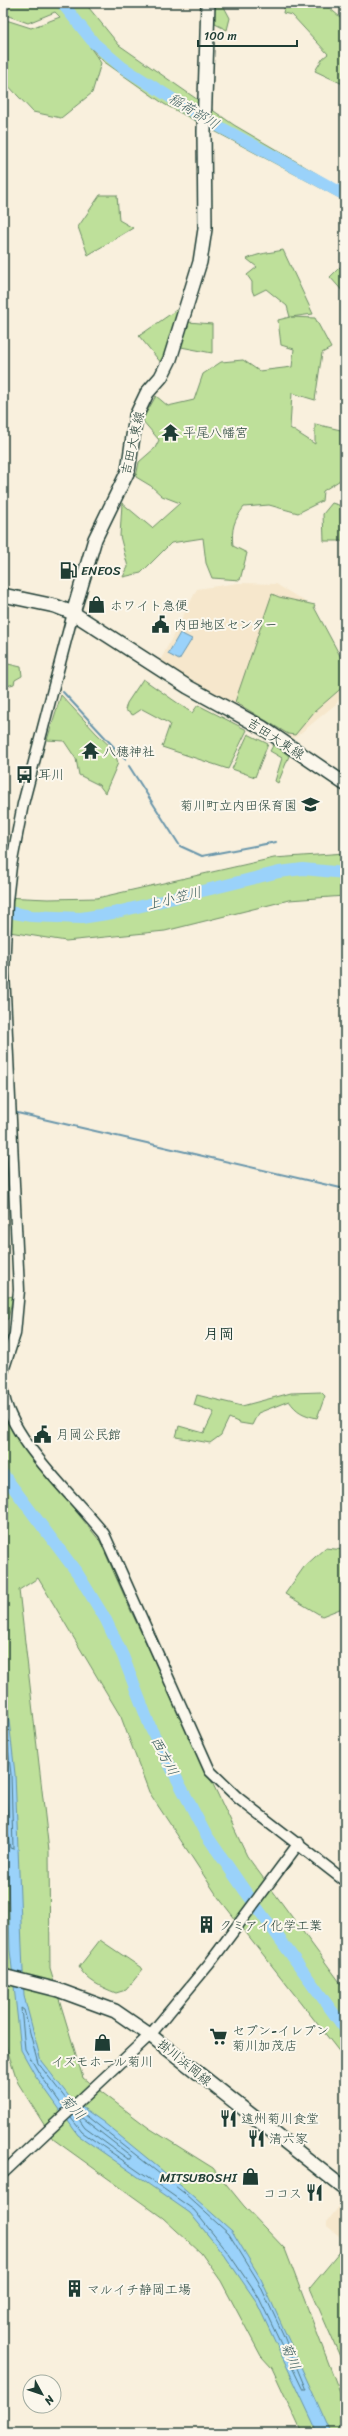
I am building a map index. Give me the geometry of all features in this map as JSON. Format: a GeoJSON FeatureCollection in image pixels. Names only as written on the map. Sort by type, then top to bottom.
{"type":"FeatureCollection","features":[{"type":"Feature","properties":{"kind":"main road","name":"吉田大東線"},"geometry":{"type":"LineString","coordinates":[[208,3],[204,131],[205,229],[200,262],[170,359],[161,377],[147,393],[136,416],[128,471],[95,540],[73,613],[188,687],[263,728],[345,784]]}},
{"type":"Feature","properties":{"kind":"main road"},"geometry":{"type":"LineString","coordinates":[[3,595],[48,604],[73,613]]}},
{"type":"Feature","properties":{"kind":"main road","name":"掛川浜岡線"},"geometry":{"type":"LineString","coordinates":[[3,1976],[58,1990],[115,2011],[150,2035],[345,2190]]}},
{"type":"Feature","properties":{"kind":"street"},"geometry":{"type":"LineString","coordinates":[[3,1371],[14,1334],[19,1290],[4,972],[7,901],[11,866],[22,810],[73,613]]}},
{"type":"Feature","properties":{"kind":"street"},"geometry":{"type":"LineString","coordinates":[[3,1390],[4,1400],[15,1424],[65,1492],[91,1517],[104,1534],[210,1771],[238,1798],[299,1843],[345,1881]]}},
{"type":"Feature","properties":{"kind":"street"},"geometry":{"type":"LineString","coordinates":[[3,2173],[150,2035],[209,1964],[299,1843]]}},
{"type":"Feature","properties":{"kind":"shaded area"},"geometry":{"type":"Polygon","coordinates":[[[238,583],[276,584],[309,604],[345,673],[345,689],[336,704],[292,740],[160,661],[197,589],[238,583]]]}},
{"type":"Feature","properties":{"kind":"shaded area"},"geometry":{"type":"Polygon","coordinates":[[[343,2201],[345,2201],[345,2241],[327,2226],[327,2222],[343,2201]]]}},
{"type":"Feature","properties":{"kind":"green space"},"geometry":{"type":"Polygon","coordinates":[[[3,3],[85,3],[119,45],[234,125],[345,190],[345,201],[164,104],[103,61],[90,47],[101,63],[92,93],[61,118],[33,112],[3,80],[3,19],[31,28],[60,17],[55,12],[28,23],[3,14],[3,3]]]}},
{"type":"Feature","properties":{"kind":"green space"},"geometry":{"type":"Polygon","coordinates":[[[214,3],[222,3],[230,18],[227,30],[215,24],[214,3]]]}},
{"type":"Feature","properties":{"kind":"green space"},"geometry":{"type":"Polygon","coordinates":[[[285,3],[323,3],[345,21],[345,85],[315,71],[323,58],[328,54],[292,15],[283,13],[285,3]]]}},
{"type":"Feature","properties":{"kind":"green space"},"geometry":{"type":"Polygon","coordinates":[[[100,195],[117,195],[119,220],[133,228],[88,255],[78,227],[100,195]]]}},
{"type":"Feature","properties":{"kind":"green space"},"geometry":{"type":"Polygon","coordinates":[[[283,250],[313,314],[291,317],[315,318],[331,348],[322,353],[315,400],[292,393],[290,428],[315,444],[315,424],[345,431],[345,477],[323,491],[322,501],[298,513],[269,505],[244,507],[238,516],[232,535],[233,546],[247,553],[240,580],[212,578],[206,563],[203,538],[171,543],[141,573],[123,577],[128,567],[120,536],[122,503],[152,528],[180,503],[162,496],[151,486],[136,477],[139,462],[155,448],[159,440],[142,420],[156,396],[168,406],[194,400],[203,374],[221,362],[243,360],[259,371],[292,367],[294,349],[281,345],[278,320],[290,317],[287,306],[266,289],[254,295],[252,290],[252,282],[247,275],[257,267],[247,259],[260,254],[283,250]]]}},
{"type":"Feature","properties":{"kind":"green space"},"geometry":{"type":"Polygon","coordinates":[[[345,262],[345,294],[330,277],[345,262]]]}},
{"type":"Feature","properties":{"kind":"green space"},"geometry":{"type":"Polygon","coordinates":[[[182,306],[162,364],[139,336],[182,306]]]}},
{"type":"Feature","properties":{"kind":"green space"},"geometry":{"type":"Polygon","coordinates":[[[188,322],[212,324],[212,353],[181,347],[188,322]]]}},
{"type":"Feature","properties":{"kind":"green space"},"geometry":{"type":"Polygon","coordinates":[[[332,503],[345,507],[345,541],[324,541],[323,514],[332,503]]]}},
{"type":"Feature","properties":{"kind":"green space"},"geometry":{"type":"Polygon","coordinates":[[[272,594],[315,605],[314,607],[345,665],[345,685],[314,712],[295,735],[288,734],[235,702],[272,594]]]}},
{"type":"Feature","properties":{"kind":"green space"},"geometry":{"type":"Polygon","coordinates":[[[3,613],[6,623],[4,663],[21,667],[22,676],[15,680],[14,684],[3,687],[3,613]]]}},
{"type":"Feature","properties":{"kind":"green space"},"geometry":{"type":"Polygon","coordinates":[[[143,679],[192,713],[198,705],[247,730],[228,769],[162,747],[170,724],[142,709],[133,715],[125,710],[127,703],[143,679]]]}},
{"type":"Feature","properties":{"kind":"green space"},"geometry":{"type":"Polygon","coordinates":[[[61,695],[114,750],[118,763],[105,793],[99,785],[79,775],[76,759],[64,741],[47,740],[61,695]]]}},
{"type":"Feature","properties":{"kind":"green space"},"geometry":{"type":"Polygon","coordinates":[[[248,734],[268,744],[255,777],[232,769],[248,734]]]}},
{"type":"Feature","properties":{"kind":"green space"},"geometry":{"type":"Polygon","coordinates":[[[274,744],[289,756],[278,783],[275,781],[282,758],[270,751],[274,744]]]}},
{"type":"Feature","properties":{"kind":"green space"},"geometry":{"type":"Polygon","coordinates":[[[345,853],[345,896],[289,900],[165,931],[66,941],[3,931],[3,897],[48,899],[97,898],[274,858],[345,853]]]}},
{"type":"Feature","properties":{"kind":"green space"},"geometry":{"type":"Polygon","coordinates":[[[13,1296],[8,1319],[3,1321],[3,1298],[13,1296]]]}},
{"type":"Feature","properties":{"kind":"green space"},"geometry":{"type":"Polygon","coordinates":[[[321,1392],[325,1396],[317,1418],[308,1416],[301,1412],[289,1401],[258,1413],[252,1425],[240,1423],[229,1418],[221,1435],[210,1443],[176,1437],[179,1426],[204,1433],[214,1412],[194,1405],[197,1395],[242,1406],[291,1393],[321,1392]]]}},
{"type":"Feature","properties":{"kind":"green space"},"geometry":{"type":"Polygon","coordinates":[[[3,1413],[50,1479],[100,1541],[130,1609],[247,1856],[345,1989],[345,2059],[218,1897],[149,1792],[121,1717],[38,1578],[19,1590],[49,1851],[50,1969],[83,2078],[149,2128],[213,2168],[244,2206],[285,2249],[345,2406],[345,2433],[302,2433],[272,2368],[261,2356],[221,2281],[201,2253],[163,2218],[53,2139],[18,2083],[3,2037],[3,1413]]]}},
{"type":"Feature","properties":{"kind":"green space"},"geometry":{"type":"Polygon","coordinates":[[[325,1548],[345,1550],[345,1607],[322,1616],[285,1594],[304,1567],[325,1548]]]}},
{"type":"Feature","properties":{"kind":"green space"},"geometry":{"type":"Polygon","coordinates":[[[100,1940],[143,1969],[126,1990],[116,1993],[100,1986],[90,1980],[79,1967],[100,1940]]]}},
{"type":"Feature","properties":{"kind":"green space"},"geometry":{"type":"Polygon","coordinates":[[[344,2247],[345,2248],[345,2368],[310,2288],[344,2247]]]}},
{"type":"Feature","properties":{"kind":"water"},"geometry":{"type":"Polygon","coordinates":[[[180,633],[192,639],[179,660],[168,654],[180,633]]]}},
{"type":"Feature","properties":{"kind":"water","name":"菊川"},"geometry":{"type":"Polygon","coordinates":[[[3,1667],[15,1774],[24,1996],[41,2061],[72,2100],[103,2122],[186,2190],[232,2231],[261,2279],[331,2433],[318,2433],[256,2301],[225,2256],[190,2213],[78,2135],[35,2075],[21,2050],[10,1950],[8,1875],[3,1817],[3,1667]]]}},
{"type":"Feature","properties":{"kind":"waterway","name":"稲荷部川"},"geometry":{"type":"LineString","coordinates":[[62,3],[94,43],[122,67],[200,116],[345,195]]}},
{"type":"Feature","properties":{"kind":"waterway"},"geometry":{"type":"LineString","coordinates":[[63,692],[125,759]]}},
{"type":"Feature","properties":{"kind":"waterway"},"geometry":{"type":"LineString","coordinates":[[129,766],[180,846],[202,856],[276,842]]}},
{"type":"Feature","properties":{"kind":"waterway","name":"上小笠川"},"geometry":{"type":"LineString","coordinates":[[3,911],[31,916],[81,918],[113,913],[279,872],[303,869],[345,873]]}},
{"type":"Feature","properties":{"kind":"waterway"},"geometry":{"type":"LineString","coordinates":[[13,1112],[345,1189]]}},
{"type":"Feature","properties":{"kind":"waterway","name":"西方川"},"geometry":{"type":"LineString","coordinates":[[3,1474],[78,1574],[106,1620],[123,1656],[151,1729],[205,1833],[345,2029]]}},
{"type":"Feature","properties":{"kind":"place","name":"平尾八幡宮"},"geometry":{"type":"Point","coordinates":[170,432]}},
{"type":"Feature","properties":{"kind":"place","name":"ENEOS"},"geometry":{"type":"Point","coordinates":[68,570]}},
{"type":"Feature","properties":{"kind":"place","name":"ホワイト急便"},"geometry":{"type":"Point","coordinates":[97,605]}},
{"type":"Feature","properties":{"kind":"place","name":"内田地区センター"},"geometry":{"type":"Point","coordinates":[161,624]}},
{"type":"Feature","properties":{"kind":"place","name":"八穂神社"},"geometry":{"type":"Point","coordinates":[90,751]}},
{"type":"Feature","properties":{"kind":"place","name":"耳川"},"geometry":{"type":"Point","coordinates":[25,774]}},
{"type":"Feature","properties":{"kind":"place","name":"菊川町立内田保育園"},"geometry":{"type":"Point","coordinates":[310,805]}},
{"type":"Feature","properties":{"kind":"place","name":"月岡公民館"},"geometry":{"type":"Point","coordinates":[43,1434]}},
{"type":"Feature","properties":{"kind":"place","name":"クミアイ化学工業"},"geometry":{"type":"Point","coordinates":[206,1925]}},
{"type":"Feature","properties":{"kind":"place","name":"セブン-イレブン 菊川加茂店"},"geometry":{"type":"Point","coordinates":[219,2037]}},
{"type":"Feature","properties":{"kind":"place","name":"イズモホール菊川"},"geometry":{"type":"Point","coordinates":[102,2042]}},
{"type":"Feature","properties":{"kind":"place","name":"遠州菊川食堂"},"geometry":{"type":"Point","coordinates":[228,2118]}},
{"type":"Feature","properties":{"kind":"place","name":"清六家"},"geometry":{"type":"Point","coordinates":[256,2138]}},
{"type":"Feature","properties":{"kind":"place","name":"MITSUBOSHI"},"geometry":{"type":"Point","coordinates":[250,2177]}},
{"type":"Feature","properties":{"kind":"place","name":"ココス"},"geometry":{"type":"Point","coordinates":[315,2193]}},
{"type":"Feature","properties":{"kind":"place","name":"マルイチ静岡工場"},"geometry":{"type":"Point","coordinates":[74,2289]}},
{"type":"Feature","properties":{"kind":"district","name":"月岡"},"geometry":{"type":"Point","coordinates":[219,1334]}}]}
